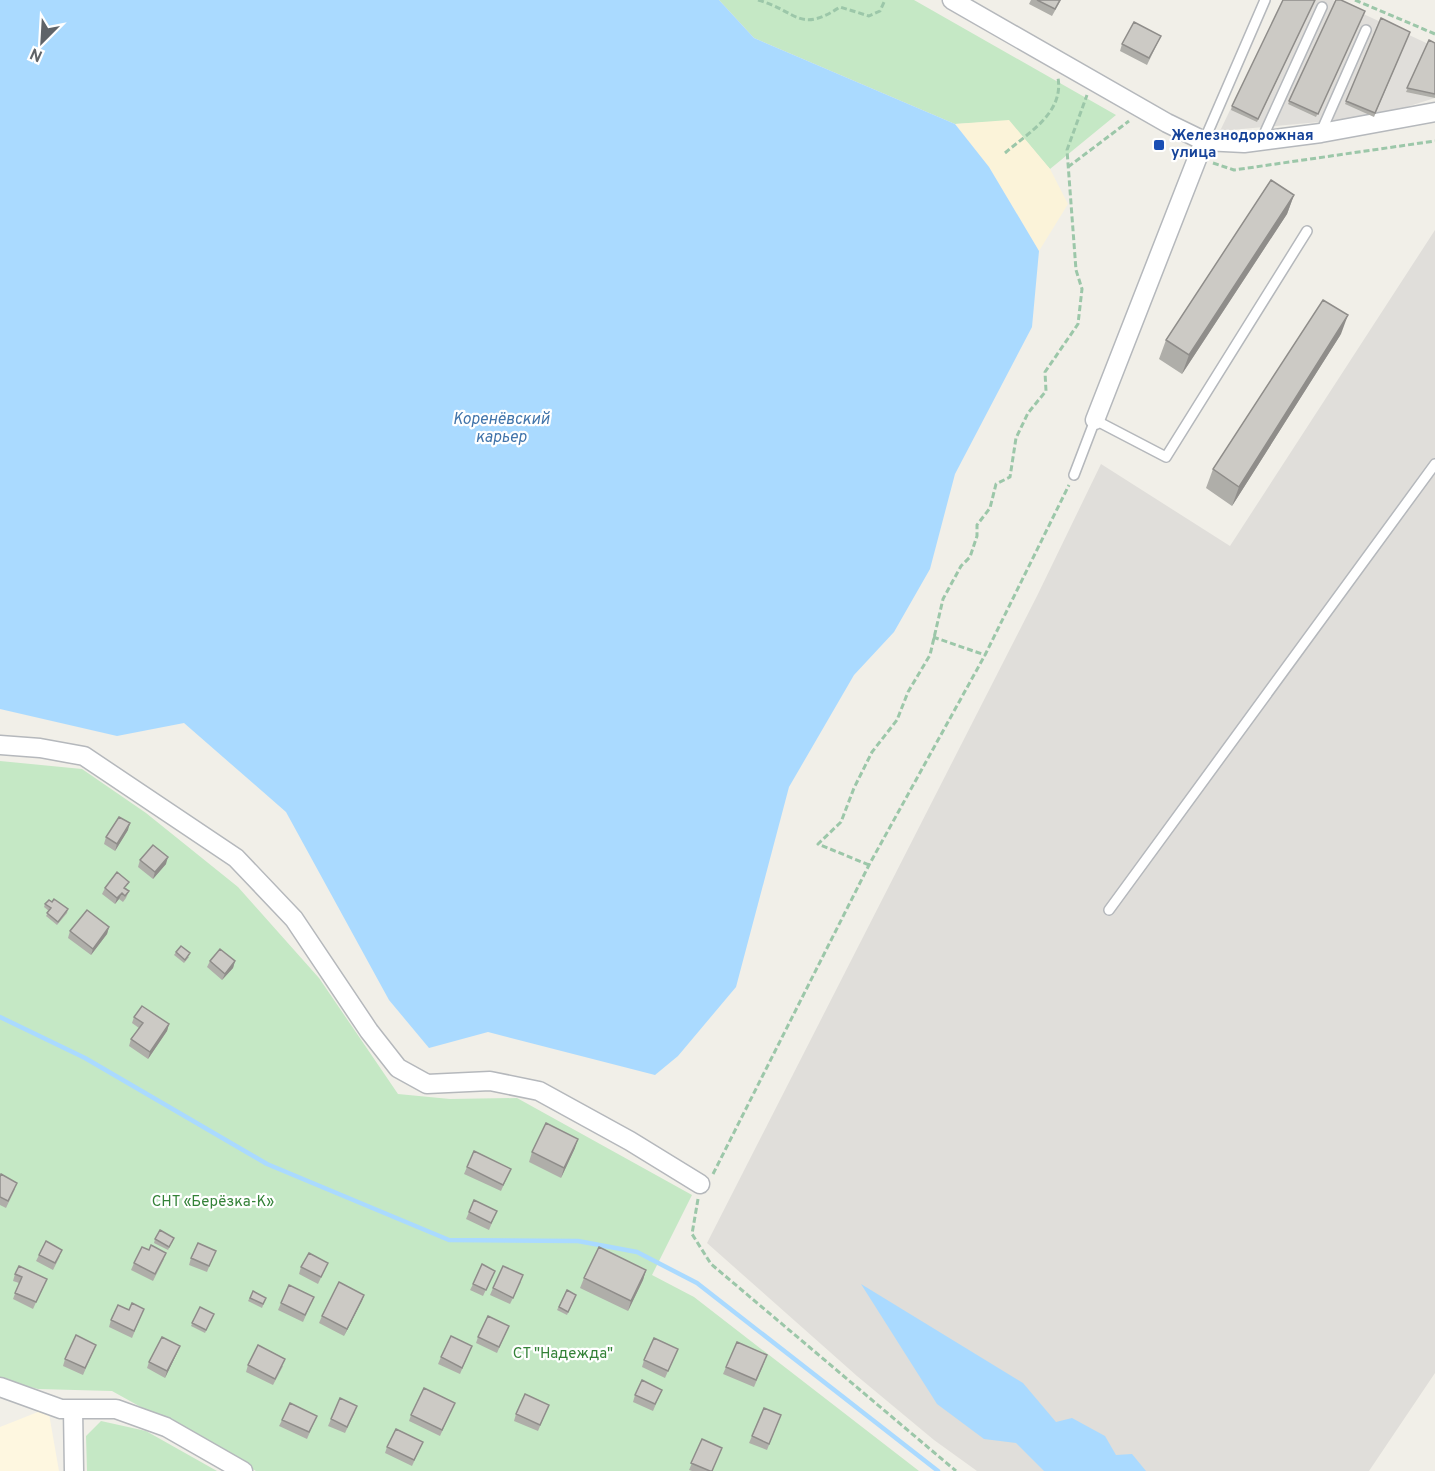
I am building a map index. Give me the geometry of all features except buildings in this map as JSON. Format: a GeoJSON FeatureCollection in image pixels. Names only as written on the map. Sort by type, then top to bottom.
{"type":"FeatureCollection","features":[{"type":"Feature","properties":{"kind":"street"},"geometry":{"type":"LineString","coordinates":[[952,0],[1159,119],[1200,150]]}},
{"type":"Feature","properties":{"kind":"street"},"geometry":{"type":"LineString","coordinates":[[1200,150],[1220,144],[1321,133],[1435,112]]}},
{"type":"Feature","properties":{"kind":"street"},"geometry":{"type":"LineString","coordinates":[[1095,420],[1200,150]]}},
{"type":"Feature","properties":{"kind":"street"},"geometry":{"type":"LineString","coordinates":[[0,746],[40,748],[84,756],[236,858],[294,919],[369,1031],[398,1068],[427,1084],[490,1081],[539,1091],[630,1141],[700,1184]]}},
{"type":"Feature","properties":{"kind":"street"},"geometry":{"type":"LineString","coordinates":[[0,1387],[61,1409],[116,1409],[166,1428],[243,1471]]}},
{"type":"Feature","properties":{"kind":"street"},"geometry":{"type":"LineString","coordinates":[[73,1409],[74,1471]]}},
{"type":"Feature","properties":{"kind":"lane"},"geometry":{"type":"LineString","coordinates":[[1200,150],[1265,0]]}},
{"type":"Feature","properties":{"kind":"lane"},"geometry":{"type":"LineString","coordinates":[[1261,141],[1322,7]]}},
{"type":"Feature","properties":{"kind":"lane"},"geometry":{"type":"LineString","coordinates":[[1321,133],[1366,30]]}},
{"type":"Feature","properties":{"kind":"lane"},"geometry":{"type":"LineString","coordinates":[[1074,475],[1095,420],[1166,457],[1307,231]]}},
{"type":"Feature","properties":{"kind":"lane"},"geometry":{"type":"LineString","coordinates":[[1109,910],[1435,464]]}},
{"type":"Feature","properties":{"kind":"path"},"geometry":{"type":"LineString","coordinates":[[758,0],[770,3],[802,21],[823,18],[840,8],[869,16],[880,11],[885,0]]}},
{"type":"Feature","properties":{"kind":"path"},"geometry":{"type":"LineString","coordinates":[[1355,0],[1435,34]]}},
{"type":"Feature","properties":{"kind":"path"},"geometry":{"type":"LineString","coordinates":[[1005,153],[1049,115],[1060,92],[1057,72]]}},
{"type":"Feature","properties":{"kind":"path"},"geometry":{"type":"LineString","coordinates":[[869,866],[818,844],[841,822],[854,788],[872,752],[897,720],[908,692],[930,655],[943,599],[961,566],[970,557],[977,537],[977,525],[990,508],[996,484],[1010,477],[1016,438],[1028,413],[1046,392],[1045,372],[1078,324],[1082,289],[1076,270],[1067,150],[1089,91]]}},
{"type":"Feature","properties":{"kind":"path"},"geometry":{"type":"LineString","coordinates":[[1068,167],[1115,129],[1136,117]]}},
{"type":"Feature","properties":{"kind":"path"},"geometry":{"type":"LineString","coordinates":[[1200,150],[1234,170],[1435,141]]}},
{"type":"Feature","properties":{"kind":"path"},"geometry":{"type":"LineString","coordinates":[[956,1471],[711,1264],[692,1234],[700,1184],[712,1175],[869,866],[985,655],[1074,475]]}},
{"type":"Feature","properties":{"kind":"path"},"geometry":{"type":"LineString","coordinates":[[933,637],[985,655]]}},
{"type":"Feature","properties":{"kind":"shaded area"},"geometry":{"type":"Polygon","coordinates":[[[1283,0],[1333,0],[1435,47],[1435,98],[1374,117],[1220,131],[1283,0]]]}},
{"type":"Feature","properties":{"kind":"shaded area"},"geometry":{"type":"Polygon","coordinates":[[[1435,230],[1435,1373],[1369,1471],[977,1471],[934,1440],[857,1376],[707,1243],[1037,596],[1101,464],[1230,546],[1435,230]]]}},
{"type":"Feature","properties":{"kind":"shaded area"},"geometry":{"type":"Polygon","coordinates":[[[48,1408],[59,1471],[0,1471],[0,1427],[48,1408]]]}},
{"type":"Feature","properties":{"kind":"green space"},"geometry":{"type":"Polygon","coordinates":[[[719,0],[914,0],[1116,115],[1050,169],[1009,121],[955,124],[754,38],[719,0]]]}},
{"type":"Feature","properties":{"kind":"green space","name":"СНТ «Берёзка-К»"},"geometry":{"type":"Polygon","coordinates":[[[0,761],[82,769],[146,813],[238,887],[319,978],[398,1094],[450,1099],[517,1098],[692,1195],[652,1275],[694,1297],[919,1471],[256,1471],[112,1391],[38,1389],[0,1379],[0,761]]]}},
{"type":"Feature","properties":{"kind":"green space"},"geometry":{"type":"Polygon","coordinates":[[[101,1421],[146,1431],[217,1471],[87,1471],[86,1436],[101,1421]]]}},
{"type":"Feature","properties":{"kind":"sand"},"geometry":{"type":"Polygon","coordinates":[[[1009,120],[1050,169],[1068,204],[1039,251],[989,167],[955,124],[1009,120]]]}},
{"type":"Feature","properties":{"kind":"water","name":"Коренёвский карьер"},"geometry":{"type":"Polygon","coordinates":[[[0,0],[719,0],[754,38],[955,124],[989,167],[1039,251],[1032,327],[955,474],[930,569],[894,632],[854,675],[789,787],[736,987],[678,1056],[655,1075],[488,1032],[429,1048],[389,1000],[286,812],[184,723],[117,736],[0,709],[0,0]]]}},
{"type":"Feature","properties":{"kind":"water"},"geometry":{"type":"Polygon","coordinates":[[[861,1284],[1023,1383],[1056,1422],[1072,1418],[1105,1436],[1116,1455],[1132,1454],[1146,1471],[1044,1471],[1016,1443],[984,1439],[937,1404],[861,1284]]]}},
{"type":"Feature","properties":{"kind":"waterway"},"geometry":{"type":"LineString","coordinates":[[0,1017],[85,1058],[267,1164],[449,1240],[578,1241],[637,1252],[697,1283],[938,1471]]}},
{"type":"Feature","properties":{"kind":"place","name":"Железнодорожная улица"},"geometry":{"type":"Point","coordinates":[1159,145]}},
{"type":"Feature","properties":{"kind":"park label","name":"СТ \"Надежда\""},"geometry":{"type":"Point","coordinates":[563,1354]}}]}
